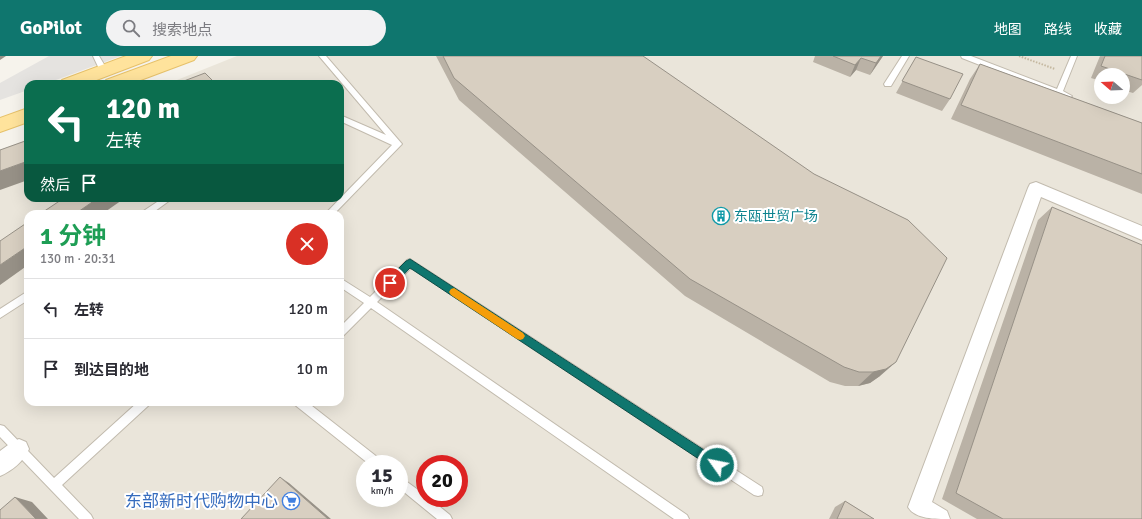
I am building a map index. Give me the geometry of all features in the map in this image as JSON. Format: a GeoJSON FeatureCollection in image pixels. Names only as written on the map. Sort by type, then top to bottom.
{"type":"FeatureCollection","features":[{"type":"Feature","properties":{"kind":"main road"},"geometry":{"type":"LineString","coordinates":[[78,80],[143,56]]}},
{"type":"Feature","properties":{"kind":"main road"},"geometry":{"type":"LineString","coordinates":[[104,70],[188,56]]}},
{"type":"Feature","properties":{"kind":"main road"},"geometry":{"type":"LineString","coordinates":[[0,109],[24,100]]}},
{"type":"Feature","properties":{"kind":"main road"},"geometry":{"type":"LineString","coordinates":[[0,125],[24,116]]}},
{"type":"Feature","properties":{"kind":"street"},"geometry":{"type":"LineString","coordinates":[[939,519],[919,507],[1036,188],[1142,233]]}},
{"type":"Feature","properties":{"kind":"street"},"geometry":{"type":"LineString","coordinates":[[0,465],[19,449]]}},
{"type":"Feature","properties":{"kind":"lane"},"geometry":{"type":"LineString","coordinates":[[322,56],[343,80]]}},
{"type":"Feature","properties":{"kind":"lane"},"geometry":{"type":"LineString","coordinates":[[888,84],[906,56]]}},
{"type":"Feature","properties":{"kind":"lane"},"geometry":{"type":"LineString","coordinates":[[964,56],[1073,98]]}},
{"type":"Feature","properties":{"kind":"lane"},"geometry":{"type":"LineString","coordinates":[[1059,92],[1074,56]]}},
{"type":"Feature","properties":{"kind":"lane"},"geometry":{"type":"LineString","coordinates":[[344,81],[398,144]]}},
{"type":"Feature","properties":{"kind":"lane"},"geometry":{"type":"LineString","coordinates":[[344,120],[398,144]]}},
{"type":"Feature","properties":{"kind":"lane"},"geometry":{"type":"LineString","coordinates":[[344,199],[398,144]]}},
{"type":"Feature","properties":{"kind":"lane"},"geometry":{"type":"LineString","coordinates":[[151,210],[163,202]]}},
{"type":"Feature","properties":{"kind":"lane"},"geometry":{"type":"LineString","coordinates":[[333,210],[341,202]]}},
{"type":"Feature","properties":{"kind":"lane"},"geometry":{"type":"LineString","coordinates":[[344,329],[410,263],[758,491]]}},
{"type":"Feature","properties":{"kind":"lane"},"geometry":{"type":"LineString","coordinates":[[344,285],[683,519]]}},
{"type":"Feature","properties":{"kind":"lane"},"geometry":{"type":"LineString","coordinates":[[0,314],[24,298]]}},
{"type":"Feature","properties":{"kind":"lane"},"geometry":{"type":"LineString","coordinates":[[54,485],[136,406]]}},
{"type":"Feature","properties":{"kind":"lane"},"geometry":{"type":"LineString","coordinates":[[304,406],[366,455]]}},
{"type":"Feature","properties":{"kind":"lane"},"geometry":{"type":"LineString","coordinates":[[0,430],[87,519]]}},
{"type":"Feature","properties":{"kind":"lane"},"geometry":{"type":"LineString","coordinates":[[408,489],[446,519]]}},
{"type":"Feature","properties":{"kind":"path"},"geometry":{"type":"LineString","coordinates":[[1019,56],[1067,74]]}},
{"type":"Feature","properties":{"kind":"shaded area"},"geometry":{"type":"Polygon","coordinates":[[[49,56],[121,56],[56,80],[24,80],[24,91],[0,100],[0,83],[49,56]]]}},
{"type":"Feature","properties":{"kind":"shaded area"},"geometry":{"type":"Polygon","coordinates":[[[237,56],[1142,56],[1142,519],[0,519],[0,150],[24,141],[24,202],[344,202],[344,80],[177,80],[237,56]]]}},
{"type":"Feature","properties":{"kind":"building","name":"东瓯世贸广场"},"geometry":{"type":"Polygon","coordinates":[[[443,56],[643,56],[814,174],[908,220],[947,258],[896,362],[886,369],[873,372],[859,372],[844,367],[690,279],[454,78],[443,56]]]}},
{"type":"Feature","properties":{"kind":"building"},"geometry":{"type":"Polygon","coordinates":[[[833,56],[881,56],[876,63],[861,58],[855,65],[833,56]]]}},
{"type":"Feature","properties":{"kind":"building"},"geometry":{"type":"Polygon","coordinates":[[[1105,56],[1142,56],[1142,80],[1130,76],[1130,68],[1107,68],[1101,66],[1105,56]]]}},
{"type":"Feature","properties":{"kind":"building"},"geometry":{"type":"Polygon","coordinates":[[[916,57],[963,74],[950,99],[902,81],[916,57]]]}},
{"type":"Feature","properties":{"kind":"building"},"geometry":{"type":"Polygon","coordinates":[[[980,64],[1142,123],[1142,174],[961,105],[980,64]]]}},
{"type":"Feature","properties":{"kind":"building"},"geometry":{"type":"Polygon","coordinates":[[[205,73],[212,80],[187,80],[205,73]]]}},
{"type":"Feature","properties":{"kind":"building"},"geometry":{"type":"Polygon","coordinates":[[[24,141],[24,162],[0,171],[0,150],[24,141]]]}},
{"type":"Feature","properties":{"kind":"building"},"geometry":{"type":"Polygon","coordinates":[[[58,202],[92,202],[81,210],[46,210],[58,202]]]}},
{"type":"Feature","properties":{"kind":"building"},"geometry":{"type":"Polygon","coordinates":[[[1052,207],[1142,245],[1142,519],[1003,519],[956,493],[1052,207]]]}},
{"type":"Feature","properties":{"kind":"building"},"geometry":{"type":"Polygon","coordinates":[[[24,225],[24,249],[0,265],[0,241],[24,225]]]}},
{"type":"Feature","properties":{"kind":"building","name":"东部新时代购物中心"},"geometry":{"type":"Polygon","coordinates":[[[280,477],[328,519],[241,519],[280,477]]]}},
{"type":"Feature","properties":{"kind":"building"},"geometry":{"type":"Polygon","coordinates":[[[15,497],[36,519],[0,519],[0,510],[15,497]]]}},
{"type":"Feature","properties":{"kind":"building"},"geometry":{"type":"Polygon","coordinates":[[[845,501],[874,519],[837,519],[845,501]]]}},
{"type":"Feature","properties":{"kind":"slow traffic"},"geometry":{"type":"LineString","coordinates":[[454,292],[520,336]]}},
{"type":"Feature","properties":{"kind":"place","name":"东瓯世贸广场"},"geometry":{"type":"Point","coordinates":[721,216]}},
{"type":"Feature","properties":{"kind":"place","name":"东部新时代购物中心"},"geometry":{"type":"Point","coordinates":[291,501]}},
{"type":"Feature","properties":{"kind":"route"},"geometry":{"type":"LineString","coordinates":[[390,283],[410,263],[717,465]]}}]}
